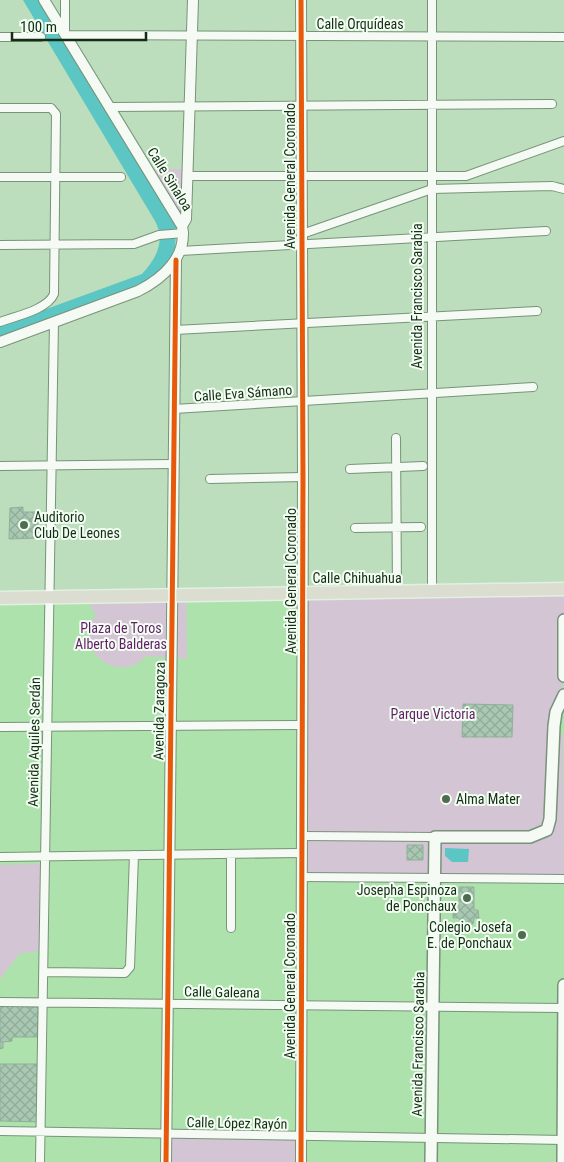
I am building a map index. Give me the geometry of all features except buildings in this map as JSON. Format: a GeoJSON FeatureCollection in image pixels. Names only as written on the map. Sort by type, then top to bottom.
{"type":"FeatureCollection","features":[{"type":"Feature","properties":{"kind":"main road","name":"Calle Chihuahua"},"geometry":{"type":"LineString","coordinates":[[0,598],[564,589]]}},
{"type":"Feature","properties":{"kind":"main road"},"geometry":{"type":"LineString","coordinates":[[564,620],[564,676]]}},
{"type":"Feature","properties":{"kind":"main road"},"geometry":{"type":"LineString","coordinates":[[435,837],[530,838],[547,830],[550,819],[560,713],[564,695]]}},
{"type":"Feature","properties":{"kind":"main road","name":"Avenida Francisco Sarabia"},"geometry":{"type":"LineString","coordinates":[[431,1162],[435,837]]}},
{"type":"Feature","properties":{"kind":"main road"},"geometry":{"type":"LineString","coordinates":[[563,1162],[564,986]]}},
{"type":"Feature","properties":{"kind":"street","name":"Calle Sinaloa"},"geometry":{"type":"LineString","coordinates":[[0,342],[138,291],[158,281],[178,256],[181,230],[44,0]]}},
{"type":"Feature","properties":{"kind":"street"},"geometry":{"type":"LineString","coordinates":[[65,0],[65,35]]}},
{"type":"Feature","properties":{"kind":"street"},"geometry":{"type":"LineString","coordinates":[[0,245],[134,244],[181,230],[186,219],[193,0]]}},
{"type":"Feature","properties":{"kind":"street","name":"Avenida General Coronado"},"geometry":{"type":"LineString","coordinates":[[301,0],[303,477],[301,1162]]}},
{"type":"Feature","properties":{"kind":"street","name":"Avenida Francisco Sarabia"},"geometry":{"type":"LineString","coordinates":[[432,0],[432,592]]}},
{"type":"Feature","properties":{"kind":"street","name":"Calle Orquídeas"},"geometry":{"type":"LineString","coordinates":[[65,35],[564,37]]}},
{"type":"Feature","properties":{"kind":"street"},"geometry":{"type":"LineString","coordinates":[[0,37],[41,37]]}},
{"type":"Feature","properties":{"kind":"street"},"geometry":{"type":"LineString","coordinates":[[109,107],[552,104]]}},
{"type":"Feature","properties":{"kind":"street"},"geometry":{"type":"LineString","coordinates":[[0,108],[51,108],[56,114],[54,294],[42,306],[0,322]]}},
{"type":"Feature","properties":{"kind":"street"},"geometry":{"type":"LineString","coordinates":[[187,176],[466,176],[564,141]]}},
{"type":"Feature","properties":{"kind":"street"},"geometry":{"type":"LineString","coordinates":[[0,177],[122,177]]}},
{"type":"Feature","properties":{"kind":"street"},"geometry":{"type":"LineString","coordinates":[[302,239],[432,189],[552,186],[564,189]]}},
{"type":"Feature","properties":{"kind":"street"},"geometry":{"type":"LineString","coordinates":[[178,256],[302,239],[432,237],[546,231]]}},
{"type":"Feature","properties":{"kind":"street","name":"Avenida Zaragoza"},"geometry":{"type":"LineString","coordinates":[[166,1162],[172,464],[178,256]]}},
{"type":"Feature","properties":{"kind":"street"},"geometry":{"type":"LineString","coordinates":[[175,330],[536,311]]}},
{"type":"Feature","properties":{"kind":"street"},"geometry":{"type":"LineString","coordinates":[[0,316],[15,316]]}},
{"type":"Feature","properties":{"kind":"street","name":"Avenida Aquiles Serdán"},"geometry":{"type":"LineString","coordinates":[[40,1162],[54,322]]}},
{"type":"Feature","properties":{"kind":"street","name":"Calle Eva Sámano"},"geometry":{"type":"LineString","coordinates":[[174,409],[533,387]]}},
{"type":"Feature","properties":{"kind":"street"},"geometry":{"type":"LineString","coordinates":[[396,438],[398,593]]}},
{"type":"Feature","properties":{"kind":"street"},"geometry":{"type":"LineString","coordinates":[[0,466],[172,464]]}},
{"type":"Feature","properties":{"kind":"street"},"geometry":{"type":"LineString","coordinates":[[350,470],[423,466]]}},
{"type":"Feature","properties":{"kind":"street"},"geometry":{"type":"LineString","coordinates":[[210,479],[303,477]]}},
{"type":"Feature","properties":{"kind":"street"},"geometry":{"type":"LineString","coordinates":[[355,528],[421,526]]}},
{"type":"Feature","properties":{"kind":"street"},"geometry":{"type":"LineString","coordinates":[[0,727],[302,725]]}},
{"type":"Feature","properties":{"kind":"street"},"geometry":{"type":"LineString","coordinates":[[303,836],[435,837]]}},
{"type":"Feature","properties":{"kind":"street"},"geometry":{"type":"LineString","coordinates":[[230,928],[231,854]]}},
{"type":"Feature","properties":{"kind":"street"},"geometry":{"type":"LineString","coordinates":[[0,857],[301,854]]}},
{"type":"Feature","properties":{"kind":"street"},"geometry":{"type":"LineString","coordinates":[[44,972],[125,973],[130,968],[134,855]]}},
{"type":"Feature","properties":{"kind":"street"},"geometry":{"type":"LineString","coordinates":[[301,877],[564,879]]}},
{"type":"Feature","properties":{"kind":"street","name":"Calle Galeana"},"geometry":{"type":"LineString","coordinates":[[0,1002],[564,1008]]}},
{"type":"Feature","properties":{"kind":"street","name":"Calle López Rayón"},"geometry":{"type":"LineString","coordinates":[[0,1131],[563,1140]]}},
{"type":"Feature","properties":{"kind":"shaded area"},"geometry":{"type":"Polygon","coordinates":[[[564,590],[564,1162],[0,1162],[0,601],[564,590]]]}},
{"type":"Feature","properties":{"kind":"green space"},"geometry":{"type":"Polygon","coordinates":[[[147,169],[187,169],[183,226],[147,169]]]}},
{"type":"Feature","properties":{"kind":"green space","name":"Plaza de Toros Alberto Balderas"},"geometry":{"type":"Polygon","coordinates":[[[186,590],[187,659],[146,656],[135,665],[122,667],[111,665],[100,659],[92,650],[88,639],[90,626],[97,614],[91,609],[92,592],[186,590]]]}},
{"type":"Feature","properties":{"kind":"green space","name":"Parque Victoria"},"geometry":{"type":"Polygon","coordinates":[[[564,590],[564,681],[559,697],[555,733],[557,810],[559,734],[563,734],[564,878],[304,877],[304,592],[564,590]]]}},
{"type":"Feature","properties":{"kind":"green space"},"geometry":{"type":"Polygon","coordinates":[[[44,864],[43,950],[19,954],[0,979],[0,865],[44,864]]]}},
{"type":"Feature","properties":{"kind":"green space"},"geometry":{"type":"Polygon","coordinates":[[[167,1133],[303,1136],[303,1162],[167,1162],[167,1133]]]}},
{"type":"Feature","properties":{"kind":"water"},"geometry":{"type":"Polygon","coordinates":[[[23,0],[40,0],[176,226],[175,252],[170,262],[148,284],[0,339],[0,326],[142,274],[155,256],[160,236],[155,221],[23,0]]]}},
{"type":"Feature","properties":{"kind":"water"},"geometry":{"type":"Polygon","coordinates":[[[445,848],[469,849],[468,862],[452,862],[445,856],[445,848]]]}},
{"type":"Feature","properties":{"kind":"cycle path"},"geometry":{"type":"LineString","coordinates":[[301,0],[303,477],[301,1162]]}},
{"type":"Feature","properties":{"kind":"cycle path"},"geometry":{"type":"LineString","coordinates":[[166,1162],[176,260]]}},
{"type":"Feature","properties":{"kind":"place","name":"Auditorio Club De Leones"},"geometry":{"type":"Point","coordinates":[24,525]}},
{"type":"Feature","properties":{"kind":"place","name":"Alma Mater"},"geometry":{"type":"Point","coordinates":[446,799]}},
{"type":"Feature","properties":{"kind":"place","name":"Josepha Espinoza de Ponchaux"},"geometry":{"type":"Point","coordinates":[467,898]}},
{"type":"Feature","properties":{"kind":"place","name":"Colegio Josefa E. de Ponchaux"},"geometry":{"type":"Point","coordinates":[522,935]}}]}
